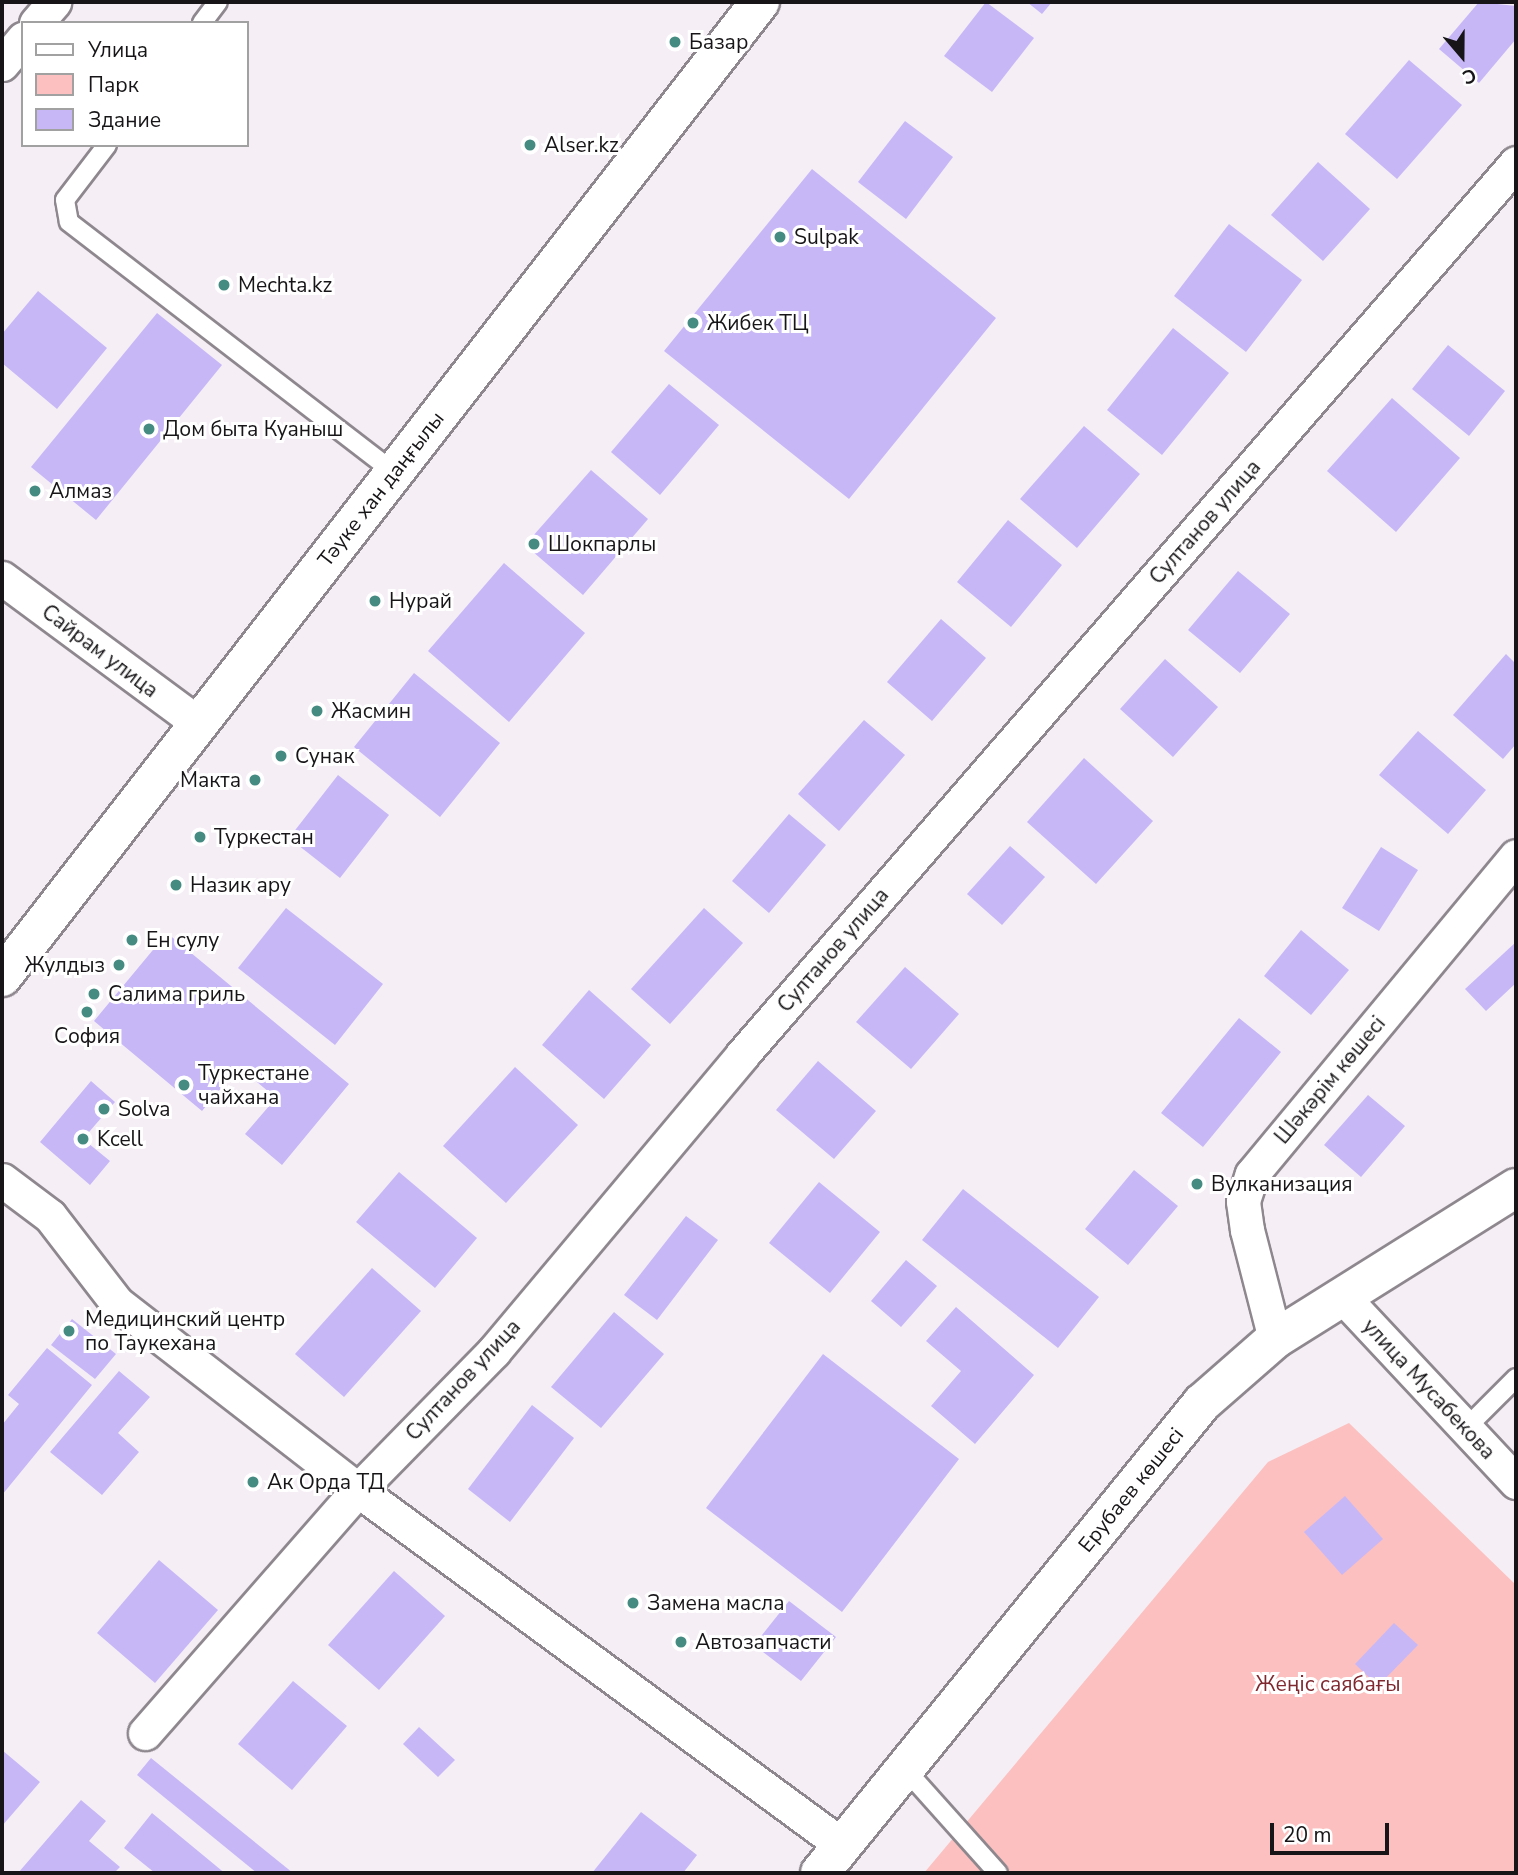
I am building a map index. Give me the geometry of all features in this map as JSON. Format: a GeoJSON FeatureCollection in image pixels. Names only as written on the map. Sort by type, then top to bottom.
{"type":"FeatureCollection","features":[{"type":"Feature","properties":{"kind":"street"},"geometry":{"type":"LineString","coordinates":[[38,21],[54,2]]}},
{"type":"Feature","properties":{"kind":"street","name":"Тәуке хан даңғылы"},"geometry":{"type":"LineString","coordinates":[[2,977],[760,2]]}},
{"type":"Feature","properties":{"kind":"street"},"geometry":{"type":"LineString","coordinates":[[2,64],[21,41]]}},
{"type":"Feature","properties":{"kind":"street","name":"Султанов улица"},"geometry":{"type":"LineString","coordinates":[[145,1733],[358,1490],[494,1351],[742,1055],[1516,163]]}},
{"type":"Feature","properties":{"kind":"street","name":"Сайрам улица"},"geometry":{"type":"LineString","coordinates":[[2,578],[199,724]]}},
{"type":"Feature","properties":{"kind":"street","name":"Шәкәрім көшесі"},"geometry":{"type":"LineString","coordinates":[[1275,1339],[1247,1230],[1243,1201],[1252,1174],[1516,856]]}},
{"type":"Feature","properties":{"kind":"street"},"geometry":{"type":"LineString","coordinates":[[2,1180],[50,1216],[117,1303],[831,1859]]}},
{"type":"Feature","properties":{"kind":"street","name":"Ерубаев көшесі"},"geometry":{"type":"LineString","coordinates":[[831,1859],[1202,1403],[1275,1339],[1516,1188]]}},
{"type":"Feature","properties":{"kind":"street","name":"улица Мусабекова"},"geometry":{"type":"LineString","coordinates":[[1342,1296],[1516,1482]]}},
{"type":"Feature","properties":{"kind":"lane"},"geometry":{"type":"LineString","coordinates":[[204,21],[218,2]]}},
{"type":"Feature","properties":{"kind":"lane"},"geometry":{"type":"LineString","coordinates":[[105,147],[65,200],[69,222],[394,472]]}},
{"type":"Feature","properties":{"kind":"lane"},"geometry":{"type":"LineString","coordinates":[[1465,1429],[1516,1378]]}},
{"type":"Feature","properties":{"kind":"lane"},"geometry":{"type":"LineString","coordinates":[[904,1768],[998,1873]]}},
{"type":"Feature","properties":{"kind":"green space","name":"Жеңіс саябағы"},"geometry":{"type":"Polygon","coordinates":[[[1349,1423],[1516,1585],[1516,1873],[924,1873],[1268,1462],[1349,1423]]]}},
{"type":"Feature","properties":{"kind":"building"},"geometry":{"type":"Polygon","coordinates":[[[986,2],[1034,38],[992,92],[944,56],[986,2]]]}},
{"type":"Feature","properties":{"kind":"building"},"geometry":{"type":"Polygon","coordinates":[[[1027,2],[1052,2],[1042,14],[1027,2]]]}},
{"type":"Feature","properties":{"kind":"building"},"geometry":{"type":"Polygon","coordinates":[[[1479,2],[1516,6],[1516,39],[1479,83],[1439,49],[1479,2]]]}},
{"type":"Feature","properties":{"kind":"building"},"geometry":{"type":"Polygon","coordinates":[[[1409,60],[1462,105],[1397,179],[1345,134],[1409,60]]]}},
{"type":"Feature","properties":{"kind":"building"},"geometry":{"type":"Polygon","coordinates":[[[905,121],[953,157],[906,219],[858,182],[905,121]]]}},
{"type":"Feature","properties":{"kind":"building"},"geometry":{"type":"Polygon","coordinates":[[[1318,162],[1370,209],[1323,261],[1271,215],[1318,162]]]}},
{"type":"Feature","properties":{"kind":"building"},"geometry":{"type":"Polygon","coordinates":[[[812,169],[996,318],[849,499],[664,351],[812,169]]]}},
{"type":"Feature","properties":{"kind":"building"},"geometry":{"type":"Polygon","coordinates":[[[1229,224],[1302,280],[1246,352],[1174,296],[1229,224]]]}},
{"type":"Feature","properties":{"kind":"building"},"geometry":{"type":"Polygon","coordinates":[[[38,291],[107,348],[57,409],[2,363],[2,334],[38,291]]]}},
{"type":"Feature","properties":{"kind":"building"},"geometry":{"type":"Polygon","coordinates":[[[157,313],[222,365],[96,520],[31,467],[157,313]]]}},
{"type":"Feature","properties":{"kind":"building"},"geometry":{"type":"Polygon","coordinates":[[[1173,328],[1229,373],[1162,455],[1107,410],[1173,328]]]}},
{"type":"Feature","properties":{"kind":"building"},"geometry":{"type":"Polygon","coordinates":[[[1448,345],[1505,391],[1469,436],[1412,389],[1448,345]]]}},
{"type":"Feature","properties":{"kind":"building"},"geometry":{"type":"Polygon","coordinates":[[[669,384],[719,425],[660,495],[611,452],[669,384]]]}},
{"type":"Feature","properties":{"kind":"building"},"geometry":{"type":"Polygon","coordinates":[[[1392,398],[1460,458],[1396,532],[1327,471],[1392,398]]]}},
{"type":"Feature","properties":{"kind":"building"},"geometry":{"type":"Polygon","coordinates":[[[1084,426],[1140,474],[1077,548],[1020,499],[1084,426]]]}},
{"type":"Feature","properties":{"kind":"building"},"geometry":{"type":"Polygon","coordinates":[[[591,470],[648,519],[583,595],[525,545],[591,470]]]}},
{"type":"Feature","properties":{"kind":"building"},"geometry":{"type":"Polygon","coordinates":[[[1008,520],[1062,565],[1011,627],[957,582],[1008,520]]]}},
{"type":"Feature","properties":{"kind":"building"},"geometry":{"type":"Polygon","coordinates":[[[504,563],[585,633],[509,722],[428,651],[504,563]]]}},
{"type":"Feature","properties":{"kind":"building"},"geometry":{"type":"Polygon","coordinates":[[[1238,571],[1290,614],[1240,673],[1188,630],[1238,571]]]}},
{"type":"Feature","properties":{"kind":"building"},"geometry":{"type":"Polygon","coordinates":[[[941,619],[986,658],[932,721],[887,682],[941,619]]]}},
{"type":"Feature","properties":{"kind":"building"},"geometry":{"type":"Polygon","coordinates":[[[1506,654],[1516,664],[1516,744],[1503,759],[1453,715],[1506,654]]]}},
{"type":"Feature","properties":{"kind":"building"},"geometry":{"type":"Polygon","coordinates":[[[1165,659],[1218,707],[1173,757],[1120,709],[1165,659]]]}},
{"type":"Feature","properties":{"kind":"building"},"geometry":{"type":"Polygon","coordinates":[[[414,673],[500,743],[440,817],[354,747],[414,673]]]}},
{"type":"Feature","properties":{"kind":"building"},"geometry":{"type":"Polygon","coordinates":[[[864,720],[905,755],[839,831],[798,794],[864,720]]]}},
{"type":"Feature","properties":{"kind":"building"},"geometry":{"type":"Polygon","coordinates":[[[1418,731],[1486,790],[1448,834],[1379,775],[1418,731]]]}},
{"type":"Feature","properties":{"kind":"building"},"geometry":{"type":"Polygon","coordinates":[[[1084,758],[1153,821],[1096,884],[1027,822],[1084,758]]]}},
{"type":"Feature","properties":{"kind":"building"},"geometry":{"type":"Polygon","coordinates":[[[338,775],[389,815],[340,878],[289,838],[338,775]]]}},
{"type":"Feature","properties":{"kind":"building"},"geometry":{"type":"Polygon","coordinates":[[[789,814],[826,845],[769,913],[732,881],[789,814]]]}},
{"type":"Feature","properties":{"kind":"building"},"geometry":{"type":"Polygon","coordinates":[[[1010,846],[1045,877],[1002,925],[967,894],[1010,846]]]}},
{"type":"Feature","properties":{"kind":"building"},"geometry":{"type":"Polygon","coordinates":[[[1381,847],[1418,870],[1379,931],[1342,908],[1381,847]]]}},
{"type":"Feature","properties":{"kind":"building"},"geometry":{"type":"Polygon","coordinates":[[[286,908],[383,984],[335,1045],[238,968],[286,908]]]}},
{"type":"Feature","properties":{"kind":"building"},"geometry":{"type":"Polygon","coordinates":[[[704,908],[743,943],[670,1024],[631,989],[704,908]]]}},
{"type":"Feature","properties":{"kind":"building"},"geometry":{"type":"Polygon","coordinates":[[[1301,930],[1349,970],[1311,1015],[1264,976],[1301,930]]]}},
{"type":"Feature","properties":{"kind":"building"},"geometry":{"type":"Polygon","coordinates":[[[167,933],[349,1084],[282,1165],[245,1134],[276,1098],[239,1067],[202,1111],[94,1021],[167,933]]]}},
{"type":"Feature","properties":{"kind":"building"},"geometry":{"type":"Polygon","coordinates":[[[1516,942],[1516,983],[1486,1011],[1465,989],[1516,942]]]}},
{"type":"Feature","properties":{"kind":"building"},"geometry":{"type":"Polygon","coordinates":[[[905,967],[959,1014],[911,1069],[856,1022],[905,967]]]}},
{"type":"Feature","properties":{"kind":"building"},"geometry":{"type":"Polygon","coordinates":[[[589,990],[651,1045],[604,1099],[542,1045],[589,990]]]}},
{"type":"Feature","properties":{"kind":"building"},"geometry":{"type":"Polygon","coordinates":[[[1239,1018],[1281,1052],[1203,1147],[1161,1113],[1239,1018]]]}},
{"type":"Feature","properties":{"kind":"building"},"geometry":{"type":"Polygon","coordinates":[[[818,1061],[876,1111],[834,1159],[776,1110],[818,1061]]]}},
{"type":"Feature","properties":{"kind":"building"},"geometry":{"type":"Polygon","coordinates":[[[515,1067],[578,1125],[506,1203],[443,1146],[515,1067]]]}},
{"type":"Feature","properties":{"kind":"building"},"geometry":{"type":"Polygon","coordinates":[[[91,1081],[115,1102],[83,1139],[110,1161],[90,1185],[40,1142],[91,1081]]]}},
{"type":"Feature","properties":{"kind":"building"},"geometry":{"type":"Polygon","coordinates":[[[1368,1095],[1405,1126],[1361,1177],[1324,1145],[1368,1095]]]}},
{"type":"Feature","properties":{"kind":"building"},"geometry":{"type":"Polygon","coordinates":[[[1134,1170],[1178,1206],[1128,1265],[1085,1229],[1134,1170]]]}},
{"type":"Feature","properties":{"kind":"building"},"geometry":{"type":"Polygon","coordinates":[[[399,1172],[477,1238],[435,1288],[356,1222],[399,1172]]]}},
{"type":"Feature","properties":{"kind":"building"},"geometry":{"type":"Polygon","coordinates":[[[819,1182],[880,1232],[830,1293],[769,1243],[819,1182]]]}},
{"type":"Feature","properties":{"kind":"building"},"geometry":{"type":"Polygon","coordinates":[[[963,1189],[1099,1297],[1058,1348],[922,1240],[963,1189]]]}},
{"type":"Feature","properties":{"kind":"building"},"geometry":{"type":"Polygon","coordinates":[[[686,1216],[718,1240],[657,1320],[624,1295],[686,1216]]]}},
{"type":"Feature","properties":{"kind":"building"},"geometry":{"type":"Polygon","coordinates":[[[906,1260],[937,1286],[901,1327],[871,1301],[906,1260]]]}},
{"type":"Feature","properties":{"kind":"building"},"geometry":{"type":"Polygon","coordinates":[[[372,1268],[421,1311],[344,1397],[295,1354],[372,1268]]]}},
{"type":"Feature","properties":{"kind":"building"},"geometry":{"type":"Polygon","coordinates":[[[956,1307],[1034,1375],[975,1444],[931,1406],[961,1371],[926,1341],[956,1307]]]}},
{"type":"Feature","properties":{"kind":"building"},"geometry":{"type":"Polygon","coordinates":[[[614,1312],[664,1354],[601,1428],[551,1387],[614,1312]]]}},
{"type":"Feature","properties":{"kind":"building"},"geometry":{"type":"Polygon","coordinates":[[[72,1319],[116,1354],[95,1379],[51,1345],[72,1319]]]}},
{"type":"Feature","properties":{"kind":"building"},"geometry":{"type":"Polygon","coordinates":[[[47,1348],[92,1385],[2,1495],[2,1425],[19,1404],[8,1395],[47,1348]]]}},
{"type":"Feature","properties":{"kind":"building"},"geometry":{"type":"Polygon","coordinates":[[[823,1354],[959,1459],[842,1612],[706,1508],[823,1354]]]}},
{"type":"Feature","properties":{"kind":"building"},"geometry":{"type":"Polygon","coordinates":[[[119,1371],[150,1397],[118,1433],[139,1452],[102,1495],[50,1452],[119,1371]]]}},
{"type":"Feature","properties":{"kind":"building"},"geometry":{"type":"Polygon","coordinates":[[[532,1405],[574,1438],[510,1522],[468,1489],[532,1405]]]}},
{"type":"Feature","properties":{"kind":"building"},"geometry":{"type":"Polygon","coordinates":[[[1345,1496],[1383,1539],[1342,1575],[1304,1532],[1345,1496]]]}},
{"type":"Feature","properties":{"kind":"building"},"geometry":{"type":"Polygon","coordinates":[[[159,1560],[218,1610],[155,1683],[97,1633],[159,1560]]]}},
{"type":"Feature","properties":{"kind":"building"},"geometry":{"type":"Polygon","coordinates":[[[394,1571],[445,1616],[379,1690],[328,1645],[394,1571]]]}},
{"type":"Feature","properties":{"kind":"building"},"geometry":{"type":"Polygon","coordinates":[[[789,1601],[836,1637],[801,1681],[754,1645],[789,1601]]]}},
{"type":"Feature","properties":{"kind":"building"},"geometry":{"type":"Polygon","coordinates":[[[1394,1623],[1418,1645],[1378,1686],[1355,1664],[1394,1623]]]}},
{"type":"Feature","properties":{"kind":"building"},"geometry":{"type":"Polygon","coordinates":[[[293,1681],[347,1726],[292,1790],[238,1744],[293,1681]]]}},
{"type":"Feature","properties":{"kind":"building"},"geometry":{"type":"Polygon","coordinates":[[[419,1727],[455,1760],[438,1777],[403,1744],[419,1727]]]}},
{"type":"Feature","properties":{"kind":"building"},"geometry":{"type":"Polygon","coordinates":[[[2,1750],[40,1782],[2,1826],[2,1750]]]}},
{"type":"Feature","properties":{"kind":"building"},"geometry":{"type":"Polygon","coordinates":[[[151,1758],[293,1873],[257,1873],[137,1775],[151,1758]]]}},
{"type":"Feature","properties":{"kind":"building"},"geometry":{"type":"Polygon","coordinates":[[[81,1800],[106,1821],[89,1841],[120,1867],[114,1873],[18,1873],[81,1800]]]}},
{"type":"Feature","properties":{"kind":"building"},"geometry":{"type":"Polygon","coordinates":[[[641,1812],[697,1855],[683,1873],[592,1873],[641,1812]]]}},
{"type":"Feature","properties":{"kind":"building"},"geometry":{"type":"Polygon","coordinates":[[[152,1813],[225,1873],[155,1873],[124,1848],[152,1813]]]}},
{"type":"Feature","properties":{"kind":"place","name":"Базар"},"geometry":{"type":"Point","coordinates":[675,42]}},
{"type":"Feature","properties":{"kind":"place","name":"Alser.kz"},"geometry":{"type":"Point","coordinates":[530,145]}},
{"type":"Feature","properties":{"kind":"place","name":"Sulpak"},"geometry":{"type":"Point","coordinates":[780,237]}},
{"type":"Feature","properties":{"kind":"place","name":"Mechta.kz"},"geometry":{"type":"Point","coordinates":[224,285]}},
{"type":"Feature","properties":{"kind":"place","name":"Жибек ТЦ"},"geometry":{"type":"Point","coordinates":[693,323]}},
{"type":"Feature","properties":{"kind":"place","name":"Дом быта Куаныш"},"geometry":{"type":"Point","coordinates":[149,429]}},
{"type":"Feature","properties":{"kind":"place","name":"Алмаз"},"geometry":{"type":"Point","coordinates":[35,491]}},
{"type":"Feature","properties":{"kind":"place","name":"Шокпарлы"},"geometry":{"type":"Point","coordinates":[534,544]}},
{"type":"Feature","properties":{"kind":"place","name":"Нурай"},"geometry":{"type":"Point","coordinates":[375,601]}},
{"type":"Feature","properties":{"kind":"place","name":"Жасмин"},"geometry":{"type":"Point","coordinates":[317,711]}},
{"type":"Feature","properties":{"kind":"place","name":"Сунак"},"geometry":{"type":"Point","coordinates":[281,756]}},
{"type":"Feature","properties":{"kind":"place","name":"Макта"},"geometry":{"type":"Point","coordinates":[255,780]}},
{"type":"Feature","properties":{"kind":"place","name":"Туркестан"},"geometry":{"type":"Point","coordinates":[200,837]}},
{"type":"Feature","properties":{"kind":"place","name":"Назик ару"},"geometry":{"type":"Point","coordinates":[176,885]}},
{"type":"Feature","properties":{"kind":"place","name":"Ен сулу"},"geometry":{"type":"Point","coordinates":[132,940]}},
{"type":"Feature","properties":{"kind":"place","name":"Жулдыз"},"geometry":{"type":"Point","coordinates":[119,965]}},
{"type":"Feature","properties":{"kind":"place","name":"Салима гриль"},"geometry":{"type":"Point","coordinates":[94,994]}},
{"type":"Feature","properties":{"kind":"place","name":"София"},"geometry":{"type":"Point","coordinates":[87,1012]}},
{"type":"Feature","properties":{"kind":"place","name":"Туркестане чайхана"},"geometry":{"type":"Point","coordinates":[184,1085]}},
{"type":"Feature","properties":{"kind":"place","name":"Solva"},"geometry":{"type":"Point","coordinates":[104,1109]}},
{"type":"Feature","properties":{"kind":"place","name":"Kcell"},"geometry":{"type":"Point","coordinates":[83,1139]}},
{"type":"Feature","properties":{"kind":"place","name":"Вулканизация"},"geometry":{"type":"Point","coordinates":[1197,1184]}},
{"type":"Feature","properties":{"kind":"place","name":"Медицинский центр по Таукехана"},"geometry":{"type":"Point","coordinates":[69,1331]}},
{"type":"Feature","properties":{"kind":"place","name":"Ак Орда ТД"},"geometry":{"type":"Point","coordinates":[253,1482]}},
{"type":"Feature","properties":{"kind":"place","name":"Замена масла"},"geometry":{"type":"Point","coordinates":[633,1603]}},
{"type":"Feature","properties":{"kind":"place","name":"Автозапчасти"},"geometry":{"type":"Point","coordinates":[681,1642]}}]}
